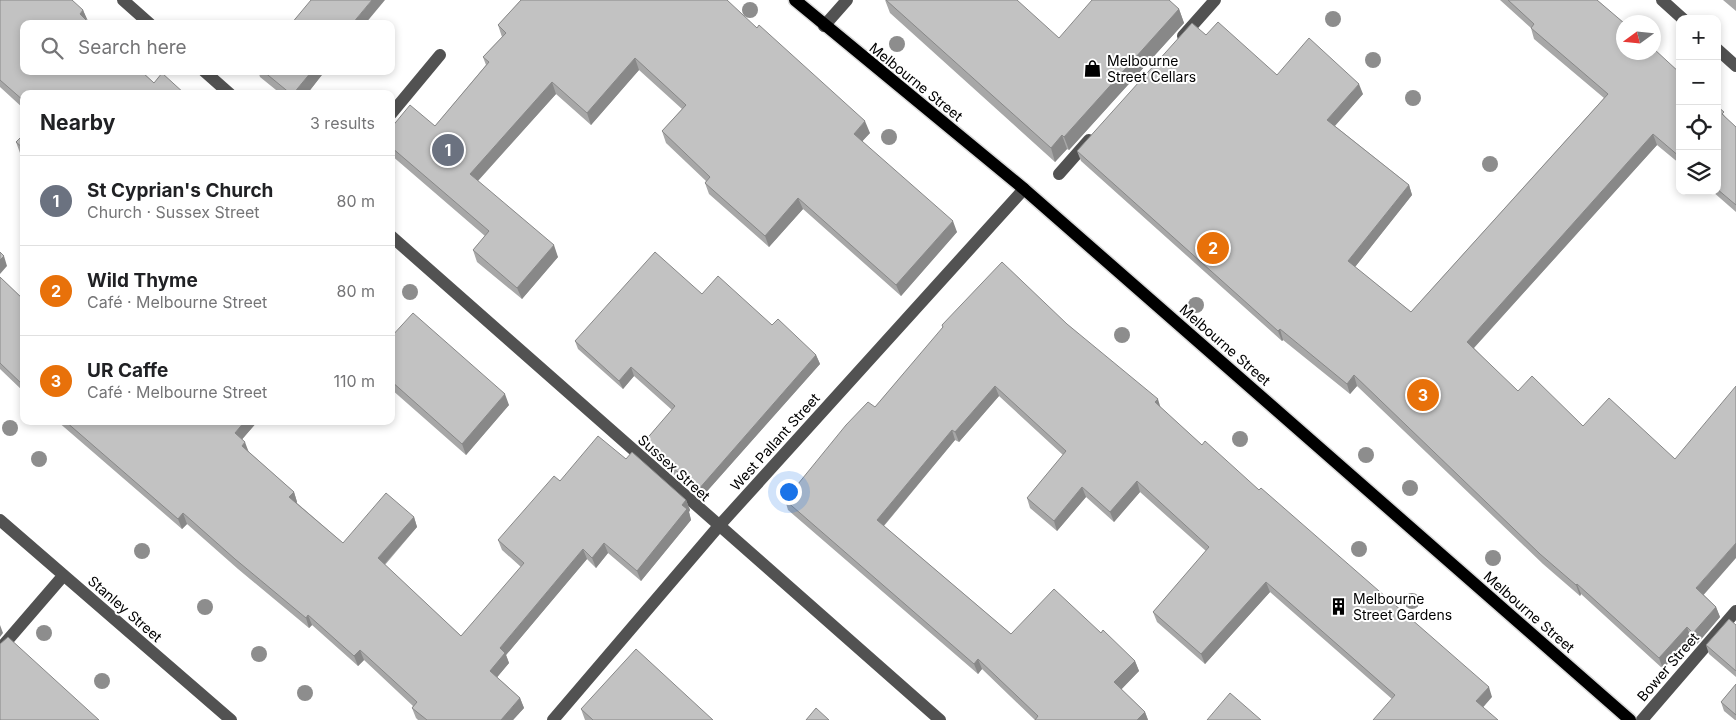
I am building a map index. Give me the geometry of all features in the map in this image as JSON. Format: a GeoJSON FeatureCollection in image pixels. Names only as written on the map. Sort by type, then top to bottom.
{"type":"FeatureCollection","features":[{"type":"Feature","properties":{"kind":"main road","name":"Melbourne Street"},"geometry":{"type":"LineString","coordinates":[[795,0],[824,26],[1024,189],[1630,720]]}},
{"type":"Feature","properties":{"kind":"street"},"geometry":{"type":"LineString","coordinates":[[123,0],[146,20]]}},
{"type":"Feature","properties":{"kind":"street"},"geometry":{"type":"LineString","coordinates":[[824,26],[847,0]]}},
{"type":"Feature","properties":{"kind":"street"},"geometry":{"type":"LineString","coordinates":[[1176,43],[1215,0]]}},
{"type":"Feature","properties":{"kind":"street"},"geometry":{"type":"LineString","coordinates":[[1662,0],[1679,15]]}},
{"type":"Feature","properties":{"kind":"street"},"geometry":{"type":"LineString","coordinates":[[1721,53],[1736,66]]}},
{"type":"Feature","properties":{"kind":"street"},"geometry":{"type":"LineString","coordinates":[[395,109],[440,55]]}},
{"type":"Feature","properties":{"kind":"street"},"geometry":{"type":"LineString","coordinates":[[209,75],[225,90]]}},
{"type":"Feature","properties":{"kind":"street"},"geometry":{"type":"LineString","coordinates":[[1059,174],[1098,130]]}},
{"type":"Feature","properties":{"kind":"street","name":"West Pallant Street"},"geometry":{"type":"LineString","coordinates":[[553,720],[718,527],[1024,189]]}},
{"type":"Feature","properties":{"kind":"street","name":"Sussex Street"},"geometry":{"type":"LineString","coordinates":[[395,240],[718,527],[940,720]]}},
{"type":"Feature","properties":{"kind":"street","name":"Stanley Street"},"geometry":{"type":"LineString","coordinates":[[0,520],[232,720]]}},
{"type":"Feature","properties":{"kind":"street"},"geometry":{"type":"LineString","coordinates":[[0,649],[63,576]]}},
{"type":"Feature","properties":{"kind":"street","name":"Bower Street"},"geometry":{"type":"LineString","coordinates":[[1642,720],[1736,611]]}},
{"type":"Feature","properties":{"kind":"building"},"geometry":{"type":"Polygon","coordinates":[[[0,0],[72,0],[83,10],[80,14],[86,20],[20,20],[20,75],[145,75],[154,83],[160,75],[164,75],[181,90],[20,90],[20,98],[0,80],[0,0]]]}},
{"type":"Feature","properties":{"kind":"building"},"geometry":{"type":"Polygon","coordinates":[[[311,0],[372,0],[355,20],[294,20],[311,0]]]}},
{"type":"Feature","properties":{"kind":"building"},"geometry":{"type":"Polygon","coordinates":[[[521,0],[727,0],[757,28],[759,25],[865,121],[854,134],[953,221],[896,285],[798,198],[765,236],[705,183],[710,177],[662,131],[686,105],[635,58],[587,113],[552,82],[470,174],[554,245],[517,288],[473,250],[489,231],[395,150],[395,123],[410,105],[435,126],[489,62],[483,57],[506,33],[498,25],[521,0]]]}},
{"type":"Feature","properties":{"kind":"building"},"geometry":{"type":"Polygon","coordinates":[[[886,0],[1017,0],[1059,38],[1092,0],[1169,0],[1179,9],[1064,137],[1062,135],[1051,148],[886,0]]]}},
{"type":"Feature","properties":{"kind":"building"},"geometry":{"type":"Polygon","coordinates":[[[1508,0],[1597,0],[1616,16],[1616,60],[1661,60],[1661,55],[1676,69],[1676,154],[1653,134],[1467,342],[1518,391],[1532,376],[1583,426],[1609,398],[1675,459],[1736,386],[1736,543],[1696,588],[1716,607],[1693,633],[1687,627],[1659,658],[1577,584],[1540,554],[1354,375],[1347,384],[1280,329],[1278,331],[1077,151],[1192,23],[1206,35],[1218,22],[1277,75],[1309,38],[1359,84],[1327,120],[1409,185],[1348,261],[1411,312],[1608,94],[1531,28],[1534,24],[1508,0]]]}},
{"type":"Feature","properties":{"kind":"building"},"geometry":{"type":"Polygon","coordinates":[[[268,75],[309,75],[296,90],[286,90],[268,75]]]}},
{"type":"Feature","properties":{"kind":"building"},"geometry":{"type":"Polygon","coordinates":[[[1721,109],[1724,112],[1722,114],[1736,127],[1736,205],[1721,192],[1721,109]]]}},
{"type":"Feature","properties":{"kind":"building"},"geometry":{"type":"Polygon","coordinates":[[[0,252],[4,256],[0,260],[0,252]]]}},
{"type":"Feature","properties":{"kind":"building"},"geometry":{"type":"Polygon","coordinates":[[[655,252],[702,294],[718,276],[772,325],[778,319],[816,355],[698,490],[644,442],[675,406],[631,367],[619,381],[575,341],[655,252]]]}},
{"type":"Feature","properties":{"kind":"building"},"geometry":{"type":"Polygon","coordinates":[[[1002,262],[1067,324],[1158,399],[1155,402],[1202,445],[1205,441],[1259,490],[1261,488],[1489,687],[1476,701],[1498,720],[1373,720],[1395,695],[1266,582],[1201,654],[1153,612],[1209,547],[1137,481],[1110,512],[1082,487],[1054,521],[1027,498],[1066,451],[995,386],[955,432],[952,430],[877,520],[1011,634],[1054,589],[1101,633],[1103,630],[1135,661],[1114,682],[1145,712],[1137,720],[1035,720],[1038,716],[978,659],[974,664],[785,500],[846,425],[868,402],[875,407],[943,327],[942,325],[1002,262]]]}},
{"type":"Feature","properties":{"kind":"building"},"geometry":{"type":"Polygon","coordinates":[[[0,277],[20,296],[20,382],[0,363],[0,277]]]}},
{"type":"Feature","properties":{"kind":"building"},"geometry":{"type":"Polygon","coordinates":[[[413,313],[505,394],[462,444],[395,385],[395,333],[413,313]]]}},
{"type":"Feature","properties":{"kind":"building"},"geometry":{"type":"Polygon","coordinates":[[[70,425],[242,425],[235,433],[245,442],[242,446],[294,492],[289,497],[343,543],[386,493],[414,517],[378,558],[461,636],[524,563],[498,540],[554,476],[560,481],[598,436],[626,459],[632,452],[686,500],[682,505],[687,509],[637,571],[604,543],[592,558],[583,549],[500,648],[505,653],[490,671],[520,698],[501,720],[427,720],[412,708],[417,702],[360,650],[354,656],[308,615],[306,618],[183,513],[178,519],[70,425]]]}},
{"type":"Feature","properties":{"kind":"building"},"geometry":{"type":"Polygon","coordinates":[[[1729,619],[1736,625],[1736,671],[1706,645],[1729,619]]]}},
{"type":"Feature","properties":{"kind":"building"},"geometry":{"type":"Polygon","coordinates":[[[8,637],[99,720],[0,720],[0,644],[8,637]]]}},
{"type":"Feature","properties":{"kind":"building"},"geometry":{"type":"Polygon","coordinates":[[[636,649],[713,720],[593,720],[581,709],[636,649]]]}},
{"type":"Feature","properties":{"kind":"building"},"geometry":{"type":"Polygon","coordinates":[[[1736,684],[1736,715],[1721,702],[1736,684]]]}},
{"type":"Feature","properties":{"kind":"building"},"geometry":{"type":"Polygon","coordinates":[[[1230,693],[1261,720],[1207,720],[1230,693]]]}},
{"type":"Feature","properties":{"kind":"building"},"geometry":{"type":"Polygon","coordinates":[[[816,708],[829,720],[806,720],[816,708]]]}},
{"type":"Feature","properties":{"kind":"place","name":"Melbourne Street Cellars"},"geometry":{"type":"Point","coordinates":[1093,69]}},
{"type":"Feature","properties":{"kind":"place","name":"St Cyprian's Church"},"geometry":{"type":"Point","coordinates":[448,150]}},
{"type":"Feature","properties":{"kind":"place","name":"Wild Thyme"},"geometry":{"type":"Point","coordinates":[1213,248]}},
{"type":"Feature","properties":{"kind":"place","name":"UR Caffe"},"geometry":{"type":"Point","coordinates":[1423,395]}},
{"type":"Feature","properties":{"kind":"place","name":"Melbourne Street Gardens"},"geometry":{"type":"Point","coordinates":[1339,607]}}]}
